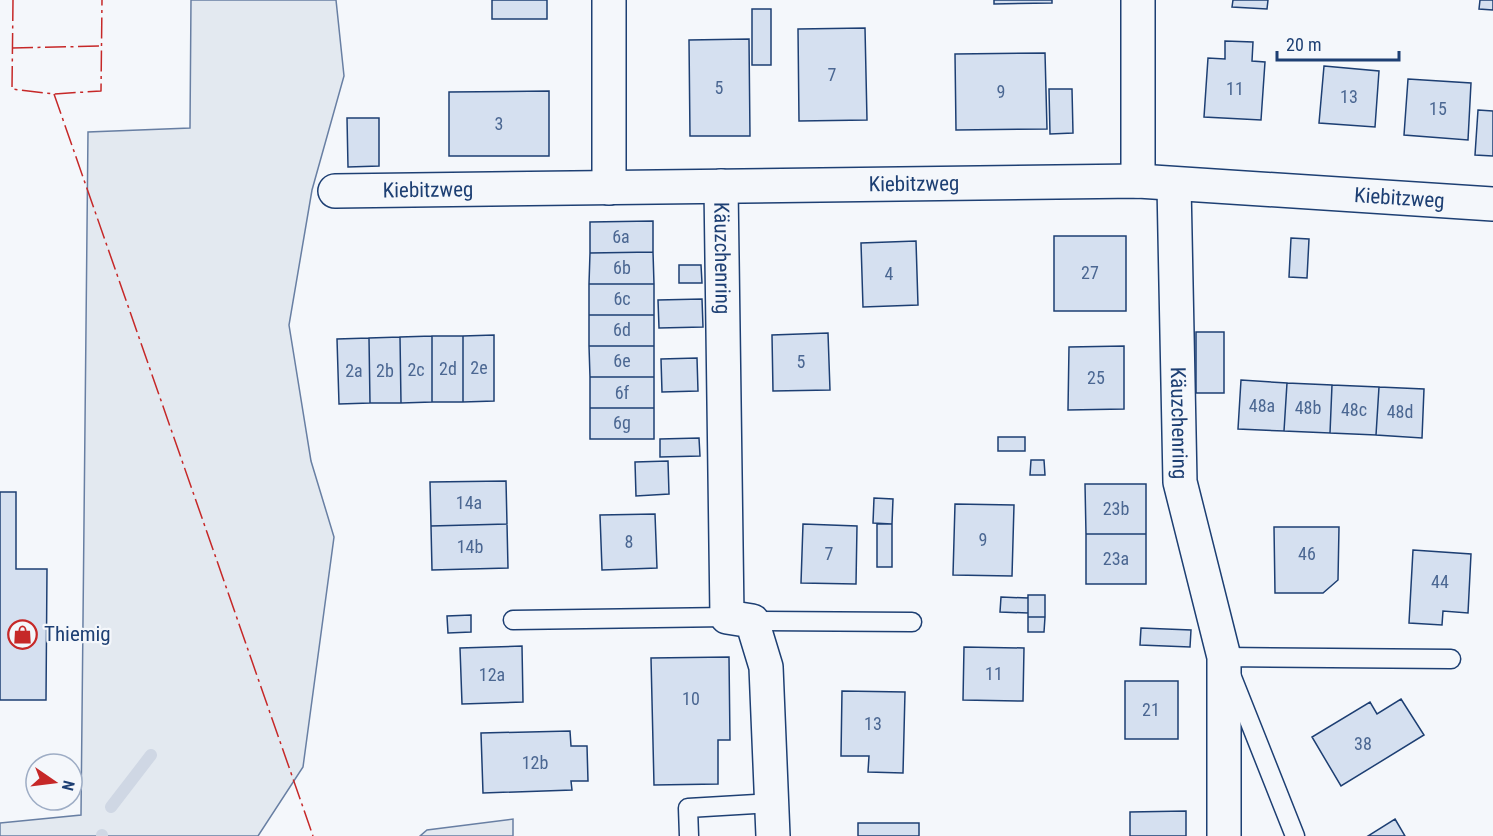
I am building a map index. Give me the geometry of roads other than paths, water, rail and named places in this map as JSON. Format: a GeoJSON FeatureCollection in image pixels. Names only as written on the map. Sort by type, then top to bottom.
{"type":"FeatureCollection","features":[{"type":"Feature","properties":{"kind":"street"},"geometry":{"type":"LineString","coordinates":[[609,0],[609,188]]}},
{"type":"Feature","properties":{"kind":"street"},"geometry":{"type":"LineString","coordinates":[[1138,0],[1138,181]]}},
{"type":"Feature","properties":{"kind":"street","name":"Kiebitzweg"},"geometry":{"type":"LineString","coordinates":[[335,191],[1138,181],[1493,204]]}},
{"type":"Feature","properties":{"kind":"street","name":"Käuzchenring"},"geometry":{"type":"LineString","coordinates":[[1174,185],[1180,482],[1224,657],[1224,836]]}},
{"type":"Feature","properties":{"kind":"street","name":"Käuzchenring"},"geometry":{"type":"LineString","coordinates":[[721,186],[740,619],[766,667],[773,836]]}},
{"type":"Feature","properties":{"kind":"lane"},"geometry":{"type":"LineString","coordinates":[[513,620],[740,619],[912,622]]}},
{"type":"Feature","properties":{"kind":"lane"},"geometry":{"type":"LineString","coordinates":[[1224,657],[1451,659]]}},
{"type":"Feature","properties":{"kind":"lane","name":"Käuzchenring"},"geometry":{"type":"LineString","coordinates":[[1224,657],[1295,836]]}},
{"type":"Feature","properties":{"kind":"lane"},"geometry":{"type":"LineString","coordinates":[[689,836],[688,808],[772,803]]}},
{"type":"Feature","properties":{"kind":"waterway"},"geometry":{"type":"LineString","coordinates":[[111,807],[151,755]]}},
{"type":"Feature","properties":{"kind":"place","name":"Thiemig"},"geometry":{"type":"Point","coordinates":[23,634]}}]}
